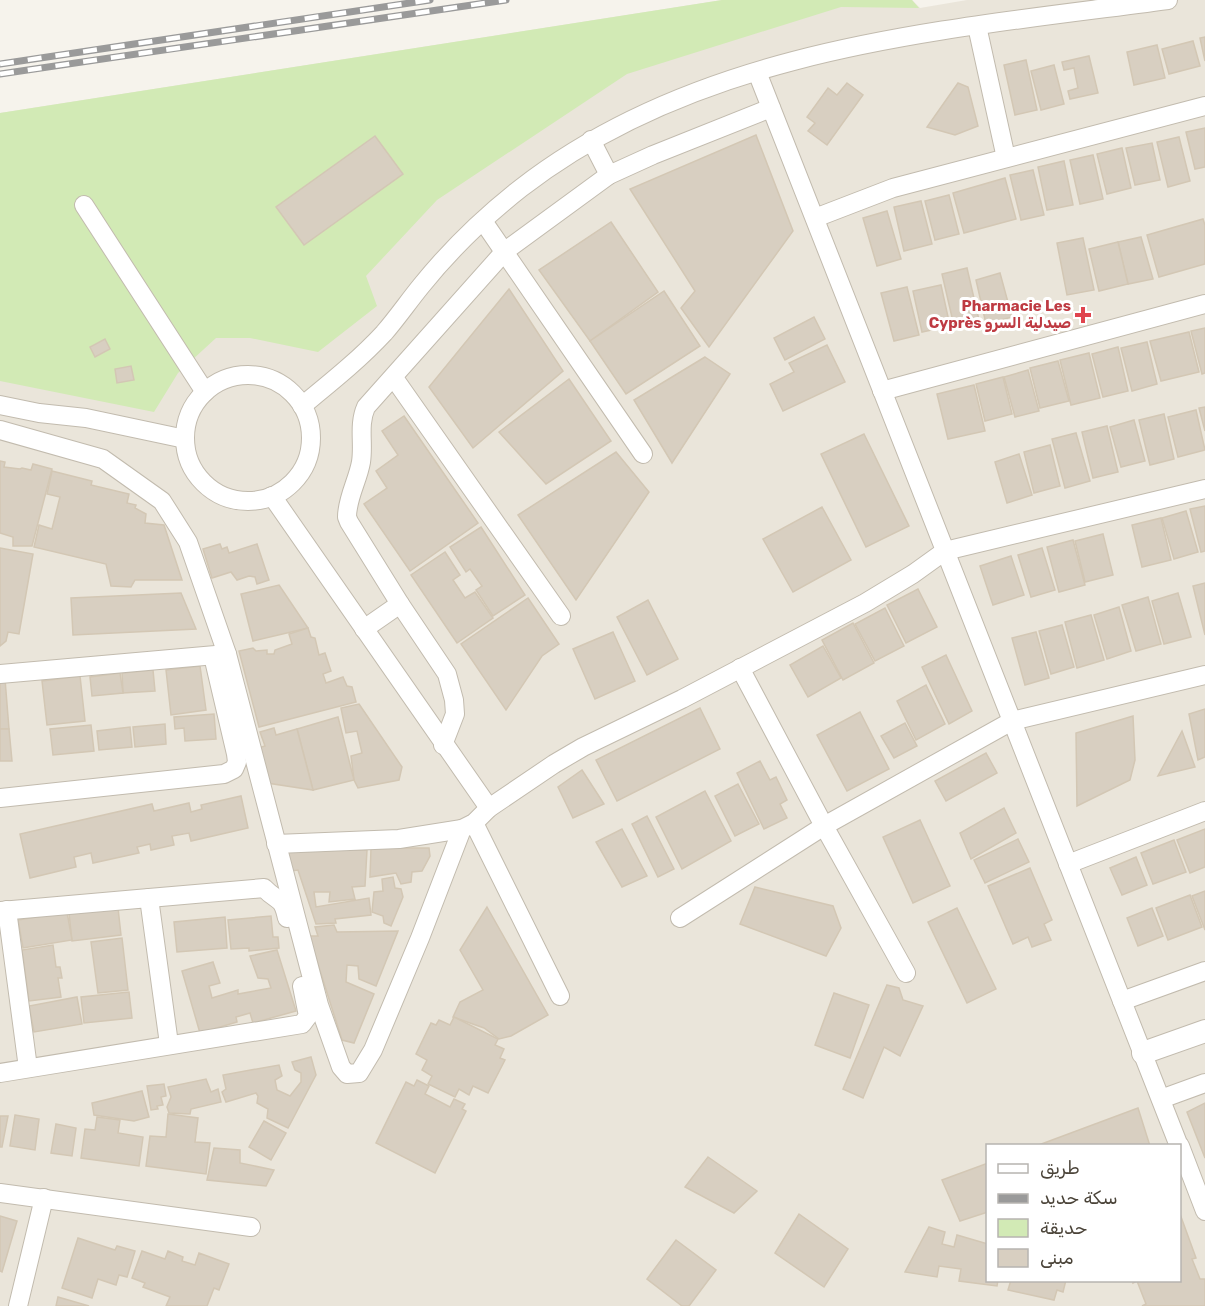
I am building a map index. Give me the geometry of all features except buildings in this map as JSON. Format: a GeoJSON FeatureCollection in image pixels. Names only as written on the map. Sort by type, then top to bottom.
{"type":"FeatureCollection","features":[{"type":"Feature","properties":{"kind":"street"},"geometry":{"type":"LineString","coordinates":[[302,406],[364,353],[443,261],[483,220],[520,189],[591,140],[672,102],[728,80],[803,57],[917,34],[1168,0]]}},
{"type":"Feature","properties":{"kind":"street"},"geometry":{"type":"LineString","coordinates":[[976,26],[1006,158]]}},
{"type":"Feature","properties":{"kind":"street"},"geometry":{"type":"LineString","coordinates":[[757,72],[1178,1144]]}},
{"type":"Feature","properties":{"kind":"street"},"geometry":{"type":"LineString","coordinates":[[815,218],[893,188],[1205,106]]}},
{"type":"Feature","properties":{"kind":"street"},"geometry":{"type":"LineString","coordinates":[[443,745],[454,714],[452,687],[447,674],[400,604],[347,517],[362,461],[363,444],[360,425],[362,415],[371,400],[394,378],[505,251],[609,175],[771,108]]}},
{"type":"Feature","properties":{"kind":"street"},"geometry":{"type":"LineString","coordinates":[[591,140],[609,175]]}},
{"type":"Feature","properties":{"kind":"street"},"geometry":{"type":"LineString","coordinates":[[84,205],[205,392]]}},
{"type":"Feature","properties":{"kind":"street"},"geometry":{"type":"LineString","coordinates":[[483,220],[643,454]]}},
{"type":"Feature","properties":{"kind":"street"},"geometry":{"type":"LineString","coordinates":[[882,391],[1205,304]]}},
{"type":"Feature","properties":{"kind":"street"},"geometry":{"type":"LineString","coordinates":[[242,375],[270,379],[283,386],[302,406],[310,428],[309,452],[300,474],[283,491],[259,500],[232,499],[214,490],[199,477],[191,465],[185,439],[188,418],[205,392],[216,384],[242,375]]}},
{"type":"Feature","properties":{"kind":"street"},"geometry":{"type":"LineString","coordinates":[[394,378],[561,616]]}},
{"type":"Feature","properties":{"kind":"street"},"geometry":{"type":"LineString","coordinates":[[0,405],[39,413],[87,418],[185,439]]}},
{"type":"Feature","properties":{"kind":"street"},"geometry":{"type":"LineString","coordinates":[[0,430],[103,459],[162,501],[188,542],[276,844],[319,1005],[341,1067],[347,1074],[360,1073],[364,1068],[468,826],[489,808],[583,747],[865,603],[913,574],[945,551],[1205,489]]}},
{"type":"Feature","properties":{"kind":"street"},"geometry":{"type":"LineString","coordinates":[[272,496],[489,808]]}},
{"type":"Feature","properties":{"kind":"street"},"geometry":{"type":"LineString","coordinates":[[364,629],[400,604]]}},
{"type":"Feature","properties":{"kind":"street"},"geometry":{"type":"LineString","coordinates":[[0,674],[220,655]]}},
{"type":"Feature","properties":{"kind":"street"},"geometry":{"type":"LineString","coordinates":[[0,798],[224,774],[234,769],[237,762],[220,655]]}},
{"type":"Feature","properties":{"kind":"street"},"geometry":{"type":"LineString","coordinates":[[740,668],[906,973]]}},
{"type":"Feature","properties":{"kind":"street"},"geometry":{"type":"LineString","coordinates":[[680,918],[824,826],[1012,721],[1205,675]]}},
{"type":"Feature","properties":{"kind":"street"},"geometry":{"type":"LineString","coordinates":[[1068,864],[1205,812]]}},
{"type":"Feature","properties":{"kind":"street"},"geometry":{"type":"LineString","coordinates":[[276,844],[399,838],[468,826]]}},
{"type":"Feature","properties":{"kind":"street"},"geometry":{"type":"LineString","coordinates":[[468,826],[560,996]]}},
{"type":"Feature","properties":{"kind":"street"},"geometry":{"type":"LineString","coordinates":[[0,1073],[169,1044],[295,1026],[306,1021],[307,1010],[284,904],[264,888],[3,911],[28,1068]]}},
{"type":"Feature","properties":{"kind":"street"},"geometry":{"type":"LineString","coordinates":[[149,898],[169,1044]]}},
{"type":"Feature","properties":{"kind":"street"},"geometry":{"type":"LineString","coordinates":[[1122,1000],[1205,971]]}},
{"type":"Feature","properties":{"kind":"street"},"geometry":{"type":"LineString","coordinates":[[1143,1053],[1205,1031]]}},
{"type":"Feature","properties":{"kind":"street"},"geometry":{"type":"LineString","coordinates":[[1161,1099],[1205,1083]]}},
{"type":"Feature","properties":{"kind":"street"},"geometry":{"type":"LineString","coordinates":[[1181,1151],[1205,1211]]}},
{"type":"Feature","properties":{"kind":"street"},"geometry":{"type":"LineString","coordinates":[[0,1193],[251,1227]]}},
{"type":"Feature","properties":{"kind":"street"},"geometry":{"type":"LineString","coordinates":[[18,1306],[44,1198]]}},
{"type":"Feature","properties":{"kind":"shaded area"},"geometry":{"type":"Polygon","coordinates":[[[722,0],[912,0],[920,8],[967,0],[1205,0],[1205,1306],[0,1306],[0,113],[722,0]]]}},
{"type":"Feature","properties":{"kind":"green space"},"geometry":{"type":"Polygon","coordinates":[[[722,0],[912,0],[919,8],[841,7],[627,74],[437,200],[366,276],[377,306],[318,352],[250,338],[216,338],[178,373],[154,412],[0,381],[0,113],[722,0]]]}},
{"type":"Feature","properties":{"kind":"railway"},"geometry":{"type":"LineString","coordinates":[[0,64],[430,0]]}},
{"type":"Feature","properties":{"kind":"railway"},"geometry":{"type":"LineString","coordinates":[[0,74],[506,0]]}},
{"type":"Feature","properties":{"kind":"place","name":"Pharmacie Les Cyprès صيدلية السرو"},"geometry":{"type":"Point","coordinates":[1083,315]}}]}
